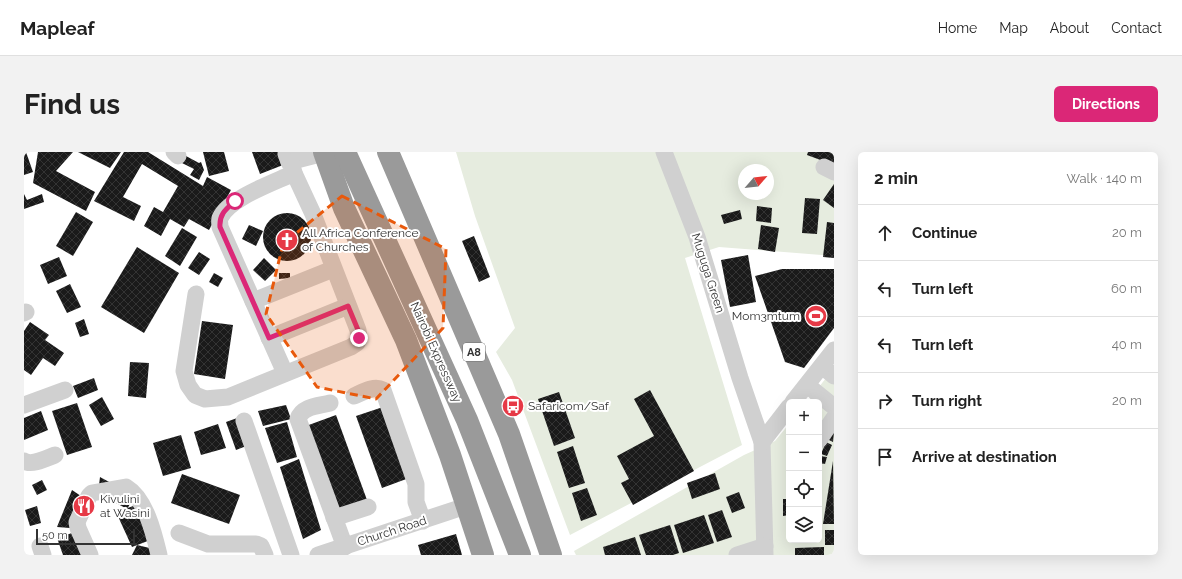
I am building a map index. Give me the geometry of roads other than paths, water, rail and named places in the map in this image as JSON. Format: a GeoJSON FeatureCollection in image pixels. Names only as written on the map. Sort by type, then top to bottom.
{"type":"FeatureCollection","features":[{"type":"Feature","properties":{"kind":"highway"},"geometry":{"type":"LineString","coordinates":[[324,152],[344,208],[406,340],[450,455],[483,555]]}},
{"type":"Feature","properties":{"kind":"highway","name":"Nairobi Expressway"},"geometry":{"type":"LineString","coordinates":[[346,152],[467,420],[520,555]]}},
{"type":"Feature","properties":{"kind":"highway","name":"A8"},"geometry":{"type":"LineString","coordinates":[[388,152],[509,434],[551,555]]}},
{"type":"Feature","properties":{"kind":"street"},"geometry":{"type":"LineString","coordinates":[[285,373],[220,227],[220,219],[227,208],[235,201],[289,162],[324,152]]}},
{"type":"Feature","properties":{"kind":"street","name":"Muguga Green"},"geometry":{"type":"LineString","coordinates":[[664,152],[697,237],[740,378],[762,442],[765,550]]}},
{"type":"Feature","properties":{"kind":"street"},"geometry":{"type":"LineString","coordinates":[[196,294],[184,371],[188,385],[195,395],[205,399],[228,397],[351,347],[357,343],[359,338],[358,330],[333,269],[313,214],[289,162]]}},
{"type":"Feature","properties":{"kind":"street"},"geometry":{"type":"LineString","coordinates":[[253,301],[333,269]]}},
{"type":"Feature","properties":{"kind":"street"},"geometry":{"type":"LineString","coordinates":[[269,338],[348,306]]}},
{"type":"Feature","properties":{"kind":"street"},"geometry":{"type":"LineString","coordinates":[[795,399],[807,384],[828,371],[834,350]]}},
{"type":"Feature","properties":{"kind":"street"},"geometry":{"type":"LineString","coordinates":[[807,384],[834,407]]}},
{"type":"Feature","properties":{"kind":"street"},"geometry":{"type":"LineString","coordinates":[[354,396],[372,389],[379,388],[384,390],[416,484],[416,502],[423,521]]}},
{"type":"Feature","properties":{"kind":"street"},"geometry":{"type":"LineString","coordinates":[[24,405],[66,390]]}},
{"type":"Feature","properties":{"kind":"street"},"geometry":{"type":"LineString","coordinates":[[330,403],[306,409],[298,418],[345,547]]}},
{"type":"Feature","properties":{"kind":"street"},"geometry":{"type":"LineString","coordinates":[[762,442],[786,411]]}},
{"type":"Feature","properties":{"kind":"street"},"geometry":{"type":"LineString","coordinates":[[822,436],[834,418]]}},
{"type":"Feature","properties":{"kind":"street"},"geometry":{"type":"LineString","coordinates":[[244,421],[290,555]]}},
{"type":"Feature","properties":{"kind":"street"},"geometry":{"type":"LineString","coordinates":[[24,461],[41,460],[55,454]]}},
{"type":"Feature","properties":{"kind":"street"},"geometry":{"type":"LineString","coordinates":[[90,555],[78,528],[77,522],[89,496],[92,493],[126,487],[132,491],[142,504],[155,538],[159,555]]}},
{"type":"Feature","properties":{"kind":"street","name":"Church Road"},"geometry":{"type":"LineString","coordinates":[[318,555],[466,506]]}},
{"type":"Feature","properties":{"kind":"street"},"geometry":{"type":"LineString","coordinates":[[334,518],[368,507]]}},
{"type":"Feature","properties":{"kind":"street"},"geometry":{"type":"LineString","coordinates":[[179,533],[208,544],[256,544],[261,546],[265,555]]}},
{"type":"Feature","properties":{"kind":"street"},"geometry":{"type":"LineString","coordinates":[[737,555],[765,550]]}},
{"type":"Feature","properties":{"kind":"place","name":"All Africa Conference of Churches"},"geometry":{"type":"Point","coordinates":[287,240]}},
{"type":"Feature","properties":{"kind":"place","name":"Mom3mtum"},"geometry":{"type":"Point","coordinates":[816,316]}},
{"type":"Feature","properties":{"kind":"place","name":"Safaricom/Saf"},"geometry":{"type":"Point","coordinates":[513,406]}},
{"type":"Feature","properties":{"kind":"place","name":"Kivulini at Wasini"},"geometry":{"type":"Point","coordinates":[84,506]}}]}
